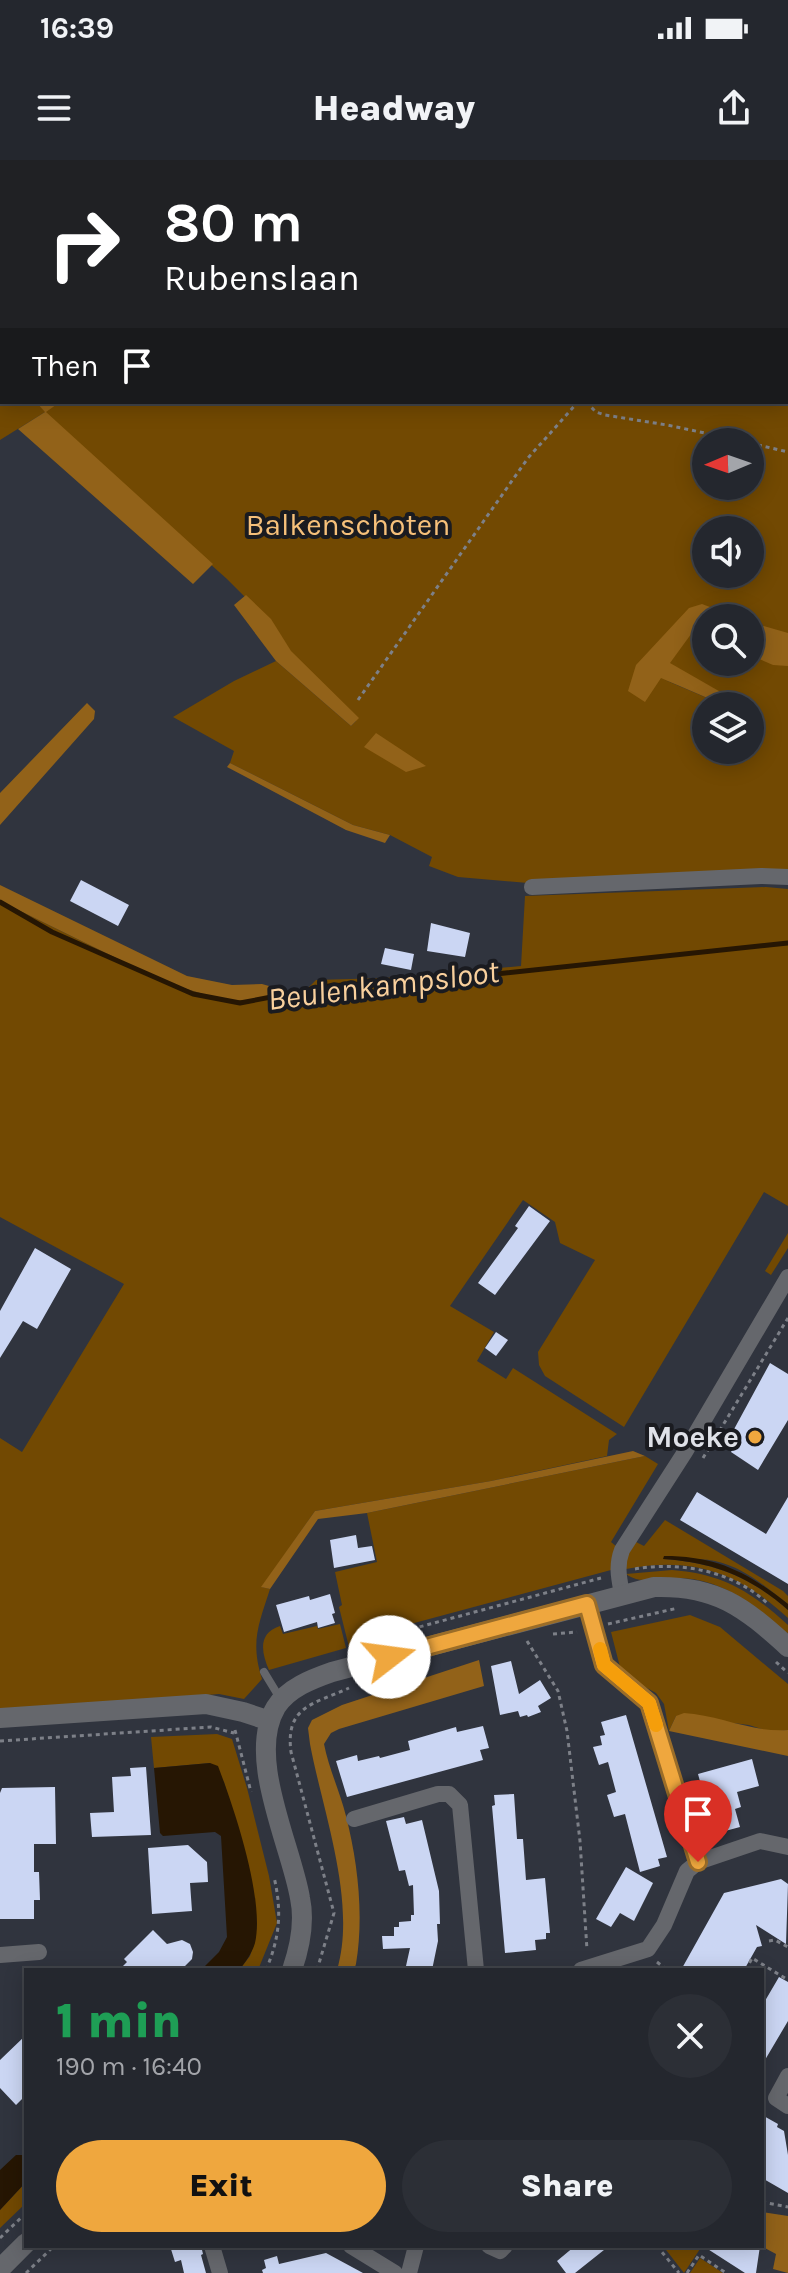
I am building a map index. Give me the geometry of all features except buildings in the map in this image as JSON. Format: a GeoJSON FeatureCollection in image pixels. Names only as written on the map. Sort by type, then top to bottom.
{"type":"FeatureCollection","features":[{"type":"Feature","properties":{"kind":"street"},"geometry":{"type":"LineString","coordinates":[[532,887],[788,877]]}},
{"type":"Feature","properties":{"kind":"street"},"geometry":{"type":"LineString","coordinates":[[622,1594],[618,1573],[622,1550],[685,1452],[788,1277]]}},
{"type":"Feature","properties":{"kind":"street"},"geometry":{"type":"LineString","coordinates":[[292,1968],[302,1926],[301,1900],[265,1753],[270,1721],[282,1701],[309,1680],[622,1594],[665,1586],[710,1592],[751,1613],[782,1655]]}},
{"type":"Feature","properties":{"kind":"street"},"geometry":{"type":"LineString","coordinates":[[587,1604],[604,1665],[649,1703],[692,1867],[664,1925],[648,1949],[587,1968]]}},
{"type":"Feature","properties":{"kind":"street"},"geometry":{"type":"LineString","coordinates":[[0,1718],[206,1704],[270,1721]]}},
{"type":"Feature","properties":{"kind":"street"},"geometry":{"type":"LineString","coordinates":[[354,1819],[438,1794],[449,1794],[460,1805],[476,1968]]}},
{"type":"Feature","properties":{"kind":"street"},"geometry":{"type":"LineString","coordinates":[[692,1867],[760,1841],[788,1847]]}},
{"type":"Feature","properties":{"kind":"street"},"geometry":{"type":"LineString","coordinates":[[0,1955],[39,1952]]}},
{"type":"Feature","properties":{"kind":"street"},"geometry":{"type":"LineString","coordinates":[[775,2099],[788,2076]]}},
{"type":"Feature","properties":{"kind":"street"},"geometry":{"type":"LineString","coordinates":[[0,2269],[24,2245]]}},
{"type":"Feature","properties":{"kind":"street"},"geometry":{"type":"LineString","coordinates":[[213,2248],[220,2273]]}},
{"type":"Feature","properties":{"kind":"street"},"geometry":{"type":"LineString","coordinates":[[354,2248],[395,2273]]}},
{"type":"Feature","properties":{"kind":"street"},"geometry":{"type":"LineString","coordinates":[[409,2273],[419,2248]]}},
{"type":"Feature","properties":{"kind":"lane"},"geometry":{"type":"LineString","coordinates":[[264,1672],[282,1701]]}},
{"type":"Feature","properties":{"kind":"path"},"geometry":{"type":"LineString","coordinates":[[358,700],[528,458],[576,404]]}},
{"type":"Feature","properties":{"kind":"path"},"geometry":{"type":"LineString","coordinates":[[588,404],[605,415],[692,430]]}},
{"type":"Feature","properties":{"kind":"path"},"geometry":{"type":"LineString","coordinates":[[764,446],[788,452]]}},
{"type":"Feature","properties":{"kind":"path"},"geometry":{"type":"LineString","coordinates":[[701,1460],[788,1318]]}},
{"type":"Feature","properties":{"kind":"path"},"geometry":{"type":"LineString","coordinates":[[548,1634],[567,1634],[665,1609],[687,1608]]}},
{"type":"Feature","properties":{"kind":"path"},"geometry":{"type":"LineString","coordinates":[[532,1635],[524,1637],[558,1691],[567,1731],[585,1889],[584,1968]]}},
{"type":"Feature","properties":{"kind":"path"},"geometry":{"type":"LineString","coordinates":[[782,1655],[788,1673]]}},
{"type":"Feature","properties":{"kind":"path"},"geometry":{"type":"LineString","coordinates":[[318,1968],[334,1913],[291,1752],[289,1734],[292,1721],[299,1713],[351,1687]]}},
{"type":"Feature","properties":{"kind":"path"},"geometry":{"type":"LineString","coordinates":[[0,1741],[211,1727],[234,1733],[252,1796]]}},
{"type":"Feature","properties":{"kind":"path"},"geometry":{"type":"LineString","coordinates":[[267,1968],[280,1926],[280,1902],[273,1873]]}},
{"type":"Feature","properties":{"kind":"path"},"geometry":{"type":"LineString","coordinates":[[769,1941],[775,1940],[788,1947]]}},
{"type":"Feature","properties":{"kind":"path"},"geometry":{"type":"LineString","coordinates":[[747,1968],[752,1958],[788,1980]]}},
{"type":"Feature","properties":{"kind":"path"},"geometry":{"type":"LineString","coordinates":[[764,2202],[788,2207]]}},
{"type":"Feature","properties":{"kind":"path"},"geometry":{"type":"LineString","coordinates":[[0,2238],[24,2215]]}},
{"type":"Feature","properties":{"kind":"path"},"geometry":{"type":"LineString","coordinates":[[26,2273],[52,2248]]}},
{"type":"Feature","properties":{"kind":"path"},"geometry":{"type":"LineString","coordinates":[[659,2248],[679,2273]]}},
{"type":"Feature","properties":{"kind":"path"},"geometry":{"type":"LineString","coordinates":[[687,2273],[699,2255],[726,2273]]}},
{"type":"Feature","properties":{"kind":"green space","name":"Balkenschoten"},"geometry":{"type":"Polygon","coordinates":[[[0,404],[38,404],[45,411],[57,404],[788,404],[788,871],[528,883],[458,877],[429,866],[432,857],[390,835],[353,825],[230,763],[234,751],[173,717],[234,681],[276,661],[351,726],[356,721],[307,673],[254,606],[227,579],[47,419],[45,412],[0,440],[0,404]]]}},
{"type":"Feature","properties":{"kind":"green space"},"geometry":{"type":"Polygon","coordinates":[[[766,887],[788,889],[788,1206],[764,1192],[624,1427],[545,1376],[539,1365],[538,1352],[595,1260],[560,1243],[555,1222],[523,1200],[450,1306],[494,1332],[477,1361],[506,1379],[513,1368],[617,1434],[609,1440],[607,1456],[491,1481],[315,1511],[262,1587],[270,1589],[256,1643],[262,1679],[244,1699],[219,1694],[0,1712],[0,1438],[22,1452],[124,1284],[0,1217],[0,901],[167,983],[223,1000],[252,1000],[309,987],[316,980],[385,978],[521,966],[525,896],[766,887]]]}},
{"type":"Feature","properties":{"kind":"green space"},"geometry":{"type":"Polygon","coordinates":[[[788,1233],[788,1248],[771,1275],[765,1271],[788,1233]]]}},
{"type":"Feature","properties":{"kind":"green space"},"geometry":{"type":"Polygon","coordinates":[[[645,1456],[658,1464],[611,1542],[617,1547],[611,1570],[366,1636],[349,1647],[339,1607],[342,1605],[335,1572],[377,1562],[367,1513],[645,1456]]]}},
{"type":"Feature","properties":{"kind":"green space"},"geometry":{"type":"Polygon","coordinates":[[[665,1520],[783,1591],[788,1596],[788,1604],[754,1578],[725,1564],[703,1559],[663,1559],[714,1568],[745,1580],[788,1610],[788,1618],[751,1590],[714,1572],[673,1565],[626,1569],[624,1561],[636,1542],[644,1546],[665,1520]]]}},
{"type":"Feature","properties":{"kind":"green space"},"geometry":{"type":"Polygon","coordinates":[[[672,1570],[706,1576],[735,1586],[788,1625],[788,1633],[747,1602],[720,1587],[690,1579],[643,1580],[626,1574],[672,1570]]]}},
{"type":"Feature","properties":{"kind":"green space"},"geometry":{"type":"Polygon","coordinates":[[[690,1615],[720,1627],[788,1684],[788,1730],[771,1732],[749,1725],[676,1716],[669,1731],[664,1704],[656,1693],[629,1678],[620,1667],[611,1632],[690,1615]]]}},
{"type":"Feature","properties":{"kind":"green space"},"geometry":{"type":"Polygon","coordinates":[[[340,1624],[346,1648],[269,1670],[263,1644],[273,1629],[280,1626],[283,1634],[340,1624]]]}},
{"type":"Feature","properties":{"kind":"green space"},"geometry":{"type":"Polygon","coordinates":[[[217,1734],[232,1739],[269,1876],[277,1923],[259,1968],[241,1968],[250,1956],[257,1924],[249,1869],[224,1782],[210,1763],[154,1768],[151,1737],[217,1734]]]}},
{"type":"Feature","properties":{"kind":"green space"},"geometry":{"type":"Polygon","coordinates":[[[24,2184],[24,2205],[0,2228],[0,2210],[24,2184]]]}},
{"type":"Feature","properties":{"kind":"green space"},"geometry":{"type":"Polygon","coordinates":[[[665,2248],[701,2248],[684,2273],[665,2248]]]}},
{"type":"Feature","properties":{"kind":"green space"},"geometry":{"type":"Polygon","coordinates":[[[700,2258],[723,2273],[690,2273],[700,2258]]]}},
{"type":"Feature","properties":{"kind":"shaded area"},"geometry":{"type":"Polygon","coordinates":[[[38,404],[57,404],[46,412],[213,564],[193,584],[18,429],[45,412],[38,404]]]}},
{"type":"Feature","properties":{"kind":"shaded area"},"geometry":{"type":"Polygon","coordinates":[[[246,595],[271,619],[291,651],[359,718],[351,726],[276,661],[234,605],[246,595]]]}},
{"type":"Feature","properties":{"kind":"shaded area"},"geometry":{"type":"Polygon","coordinates":[[[692,607],[692,633],[670,663],[721,692],[694,692],[661,678],[645,702],[628,691],[636,665],[692,607]]]}},
{"type":"Feature","properties":{"kind":"shaded area"},"geometry":{"type":"Polygon","coordinates":[[[764,626],[788,633],[788,666],[764,661],[764,626]]]}},
{"type":"Feature","properties":{"kind":"shaded area"},"geometry":{"type":"Polygon","coordinates":[[[87,703],[95,711],[94,719],[0,825],[0,793],[87,703]]]}},
{"type":"Feature","properties":{"kind":"shaded area"},"geometry":{"type":"Polygon","coordinates":[[[376,733],[426,766],[406,772],[364,747],[376,733]]]}},
{"type":"Feature","properties":{"kind":"shaded area"},"geometry":{"type":"Polygon","coordinates":[[[230,763],[353,825],[390,835],[385,843],[346,830],[227,767],[230,763]]]}},
{"type":"Feature","properties":{"kind":"shaded area"},"geometry":{"type":"Polygon","coordinates":[[[0,885],[187,976],[232,985],[262,984],[269,986],[274,995],[252,1000],[223,1000],[167,983],[0,901],[0,885]]]}},
{"type":"Feature","properties":{"kind":"shaded area"},"geometry":{"type":"Polygon","coordinates":[[[633,1451],[645,1456],[367,1513],[318,1519],[270,1589],[261,1587],[315,1511],[491,1481],[633,1451]]]}},
{"type":"Feature","properties":{"kind":"shaded area"},"geometry":{"type":"Polygon","coordinates":[[[664,1556],[700,1559],[730,1568],[773,1593],[788,1604],[788,1610],[760,1589],[730,1573],[663,1559],[664,1556]]]}},
{"type":"Feature","properties":{"kind":"shaded area"},"geometry":{"type":"Polygon","coordinates":[[[479,1660],[484,1686],[339,1729],[331,1733],[324,1744],[354,1852],[360,1927],[355,1968],[337,1968],[342,1944],[341,1887],[308,1728],[312,1720],[342,1705],[479,1660]]]}},
{"type":"Feature","properties":{"kind":"shaded area"},"geometry":{"type":"Polygon","coordinates":[[[684,1713],[762,1729],[788,1730],[788,1756],[669,1731],[676,1716],[684,1713]]]}},
{"type":"Feature","properties":{"kind":"shaded area"},"geometry":{"type":"Polygon","coordinates":[[[210,1763],[218,1766],[246,1854],[256,1903],[255,1943],[240,1968],[203,1968],[219,1952],[227,1937],[221,1836],[215,1832],[163,1836],[160,1833],[154,1768],[210,1763]]]}},
{"type":"Feature","properties":{"kind":"shaded area"},"geometry":{"type":"Polygon","coordinates":[[[16,2155],[24,2155],[24,2184],[0,2210],[0,2170],[16,2155]]]}},
{"type":"Feature","properties":{"kind":"shaded area"},"geometry":{"type":"Polygon","coordinates":[[[764,2212],[788,2216],[788,2273],[773,2269],[776,2254],[764,2248],[764,2212]]]}},
{"type":"Feature","properties":{"kind":"waterway","name":"Beulenkampsloot"},"geometry":{"type":"LineString","coordinates":[[0,902],[52,932],[193,994],[240,1003],[329,986],[468,977],[788,943]]}},
{"type":"Feature","properties":{"kind":"slow traffic"},"geometry":{"type":"LineString","coordinates":[[600,1649],[604,1665],[649,1703],[656,1725]]}},
{"type":"Feature","properties":{"kind":"place","name":"Moeke"},"geometry":{"type":"Point","coordinates":[755,1437]}},
{"type":"Feature","properties":{"kind":"route"},"geometry":{"type":"LineString","coordinates":[[389,1657],[587,1604],[604,1665],[649,1703],[698,1862]]}}]}
